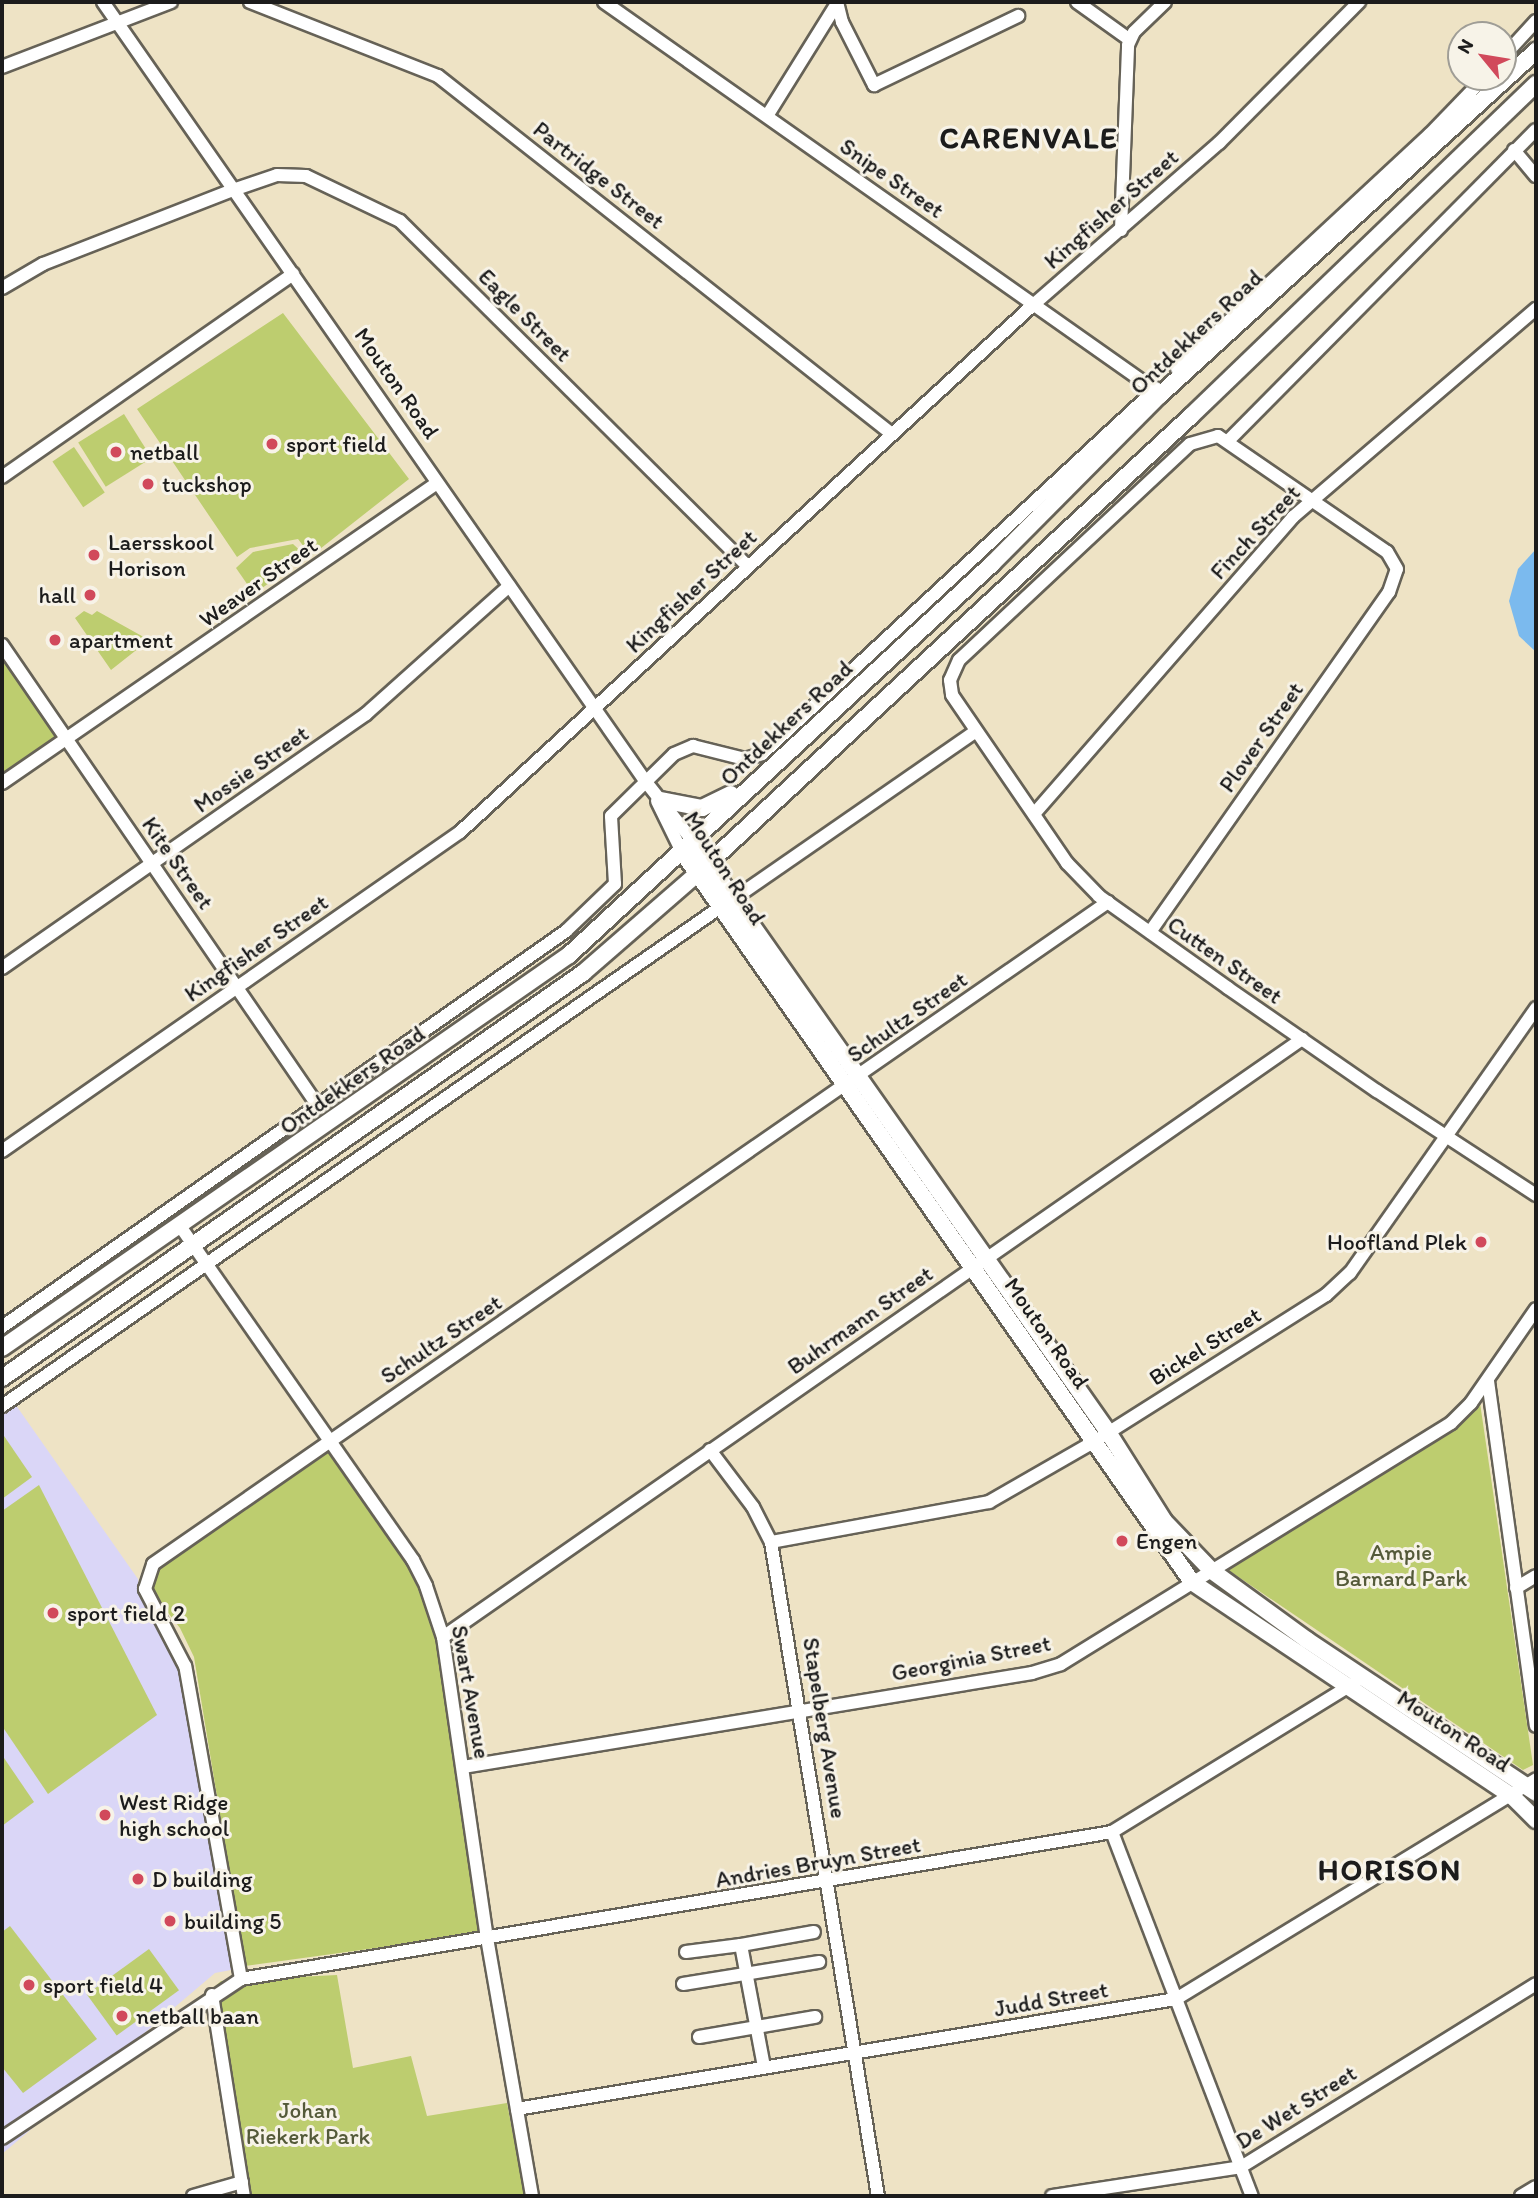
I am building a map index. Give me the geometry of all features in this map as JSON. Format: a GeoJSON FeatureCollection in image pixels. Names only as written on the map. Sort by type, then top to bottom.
{"type":"FeatureCollection","features":[{"type":"Feature","properties":{"kind":"main road","name":"Ontdekkers Road"},"geometry":{"type":"LineString","coordinates":[[2,1348],[569,956],[992,564],[1160,395],[1536,51]]}},
{"type":"Feature","properties":{"kind":"main road","name":"Ontdekkers Road"},"geometry":{"type":"LineString","coordinates":[[2,1378],[583,973],[704,868],[1191,416],[1536,85]]}},
{"type":"Feature","properties":{"kind":"main road"},"geometry":{"type":"LineString","coordinates":[[653,791],[692,808],[711,806],[777,762]]}},
{"type":"Feature","properties":{"kind":"main road","name":"Mouton Road"},"geometry":{"type":"LineString","coordinates":[[686,845],[729,902],[1101,1437],[1164,1521],[1212,1571],[1362,1678],[1533,1786]]}},
{"type":"Feature","properties":{"kind":"main road","name":"Mouton Road"},"geometry":{"type":"LineString","coordinates":[[1101,1437],[1192,1582],[1347,1689],[1512,1796],[1536,1820]]}},
{"type":"Feature","properties":{"kind":"street","name":"Mouton Road"},"geometry":{"type":"LineString","coordinates":[[103,2],[653,791],[686,845]]}},
{"type":"Feature","properties":{"kind":"street"},"geometry":{"type":"LineString","coordinates":[[2,67],[171,2]]}},
{"type":"Feature","properties":{"kind":"street","name":"Partridge Street"},"geometry":{"type":"LineString","coordinates":[[250,2],[443,79],[892,434]]}},
{"type":"Feature","properties":{"kind":"street","name":"Snipe Street"},"geometry":{"type":"LineString","coordinates":[[604,2],[1155,390]]}},
{"type":"Feature","properties":{"kind":"street"},"geometry":{"type":"LineString","coordinates":[[767,116],[837,2]]}},
{"type":"Feature","properties":{"kind":"street"},"geometry":{"type":"LineString","coordinates":[[837,2],[858,57],[874,85],[1018,16]]}},
{"type":"Feature","properties":{"kind":"street"},"geometry":{"type":"LineString","coordinates":[[1077,2],[1130,40]]}},
{"type":"Feature","properties":{"kind":"street"},"geometry":{"type":"LineString","coordinates":[[1121,230],[1122,113],[1130,40],[1165,2]]}},
{"type":"Feature","properties":{"kind":"street","name":"Kingfisher Street"},"geometry":{"type":"LineString","coordinates":[[2,1151],[460,832],[1032,305],[1219,143],[1359,2]]}},
{"type":"Feature","properties":{"kind":"street"},"geometry":{"type":"LineString","coordinates":[[1517,42],[1536,21]]}},
{"type":"Feature","properties":{"kind":"street","name":"Ontdekkers Road"},"geometry":{"type":"LineString","coordinates":[[2,1327],[519,966],[603,899],[615,879],[609,820],[653,791],[687,747],[745,759],[765,751],[1430,134],[1471,91]]}},
{"type":"Feature","properties":{"kind":"street"},"geometry":{"type":"LineString","coordinates":[[1312,499],[1229,440],[1514,150],[1536,131]]}},
{"type":"Feature","properties":{"kind":"street"},"geometry":{"type":"LineString","coordinates":[[1514,150],[1536,176]]}},
{"type":"Feature","properties":{"kind":"street","name":"Eagle Street"},"geometry":{"type":"LineString","coordinates":[[2,288],[43,264],[233,190],[295,174],[366,201],[400,221],[748,566]]}},
{"type":"Feature","properties":{"kind":"street"},"geometry":{"type":"LineString","coordinates":[[2,477],[293,274]]}},
{"type":"Feature","properties":{"kind":"street","name":"Finch Street"},"geometry":{"type":"LineString","coordinates":[[1034,814],[1312,499],[1536,309]]}},
{"type":"Feature","properties":{"kind":"street","name":"Cutten Street"},"geometry":{"type":"LineString","coordinates":[[1229,440],[1211,436],[1190,444],[959,660],[950,680],[952,695],[1067,863],[1108,902],[1302,1039],[1536,1195]]}},
{"type":"Feature","properties":{"kind":"street","name":"Weaver Street"},"geometry":{"type":"LineString","coordinates":[[2,783],[438,483]]}},
{"type":"Feature","properties":{"kind":"street","name":"Plover Street"},"geometry":{"type":"LineString","coordinates":[[1150,932],[1389,592],[1396,563],[1387,552],[1312,499]]}},
{"type":"Feature","properties":{"kind":"street","name":"Mossie Street"},"geometry":{"type":"LineString","coordinates":[[2,968],[366,714],[509,586]]}},
{"type":"Feature","properties":{"kind":"street","name":"Kite Street"},"geometry":{"type":"LineString","coordinates":[[2,645],[318,1106]]}},
{"type":"Feature","properties":{"kind":"street"},"geometry":{"type":"LineString","coordinates":[[2,1406],[976,731]]}},
{"type":"Feature","properties":{"kind":"street","name":"Schultz Street"},"geometry":{"type":"LineString","coordinates":[[241,1979],[185,1666],[144,1584],[158,1560],[1108,902]]}},
{"type":"Feature","properties":{"kind":"street","name":"Bickel Street"},"geometry":{"type":"LineString","coordinates":[[771,1542],[989,1502],[1101,1437],[1334,1289],[1350,1273],[1536,1008]]}},
{"type":"Feature","properties":{"kind":"street","name":"Buhrmann Street"},"geometry":{"type":"LineString","coordinates":[[443,1637],[1302,1039]]}},
{"type":"Feature","properties":{"kind":"street","name":"Swart Avenue"},"geometry":{"type":"LineString","coordinates":[[180,1226],[421,1572],[443,1637],[487,1938],[531,2196]]}},
{"type":"Feature","properties":{"kind":"street","name":"Georginia Street"},"geometry":{"type":"LineString","coordinates":[[463,1767],[1046,1669],[1212,1571],[1451,1423],[1488,1381],[1536,1308]]}},
{"type":"Feature","properties":{"kind":"street"},"geometry":{"type":"LineString","coordinates":[[1488,1381],[1536,1726]]}},
{"type":"Feature","properties":{"kind":"street","name":"Stapelberg Avenue"},"geometry":{"type":"LineString","coordinates":[[710,1450],[753,1507],[771,1542],[857,2053],[878,2196]]}},
{"type":"Feature","properties":{"kind":"street"},"geometry":{"type":"LineString","coordinates":[[1516,1588],[1536,1576]]}},
{"type":"Feature","properties":{"kind":"street","name":"Andries Bruyn Street"},"geometry":{"type":"LineString","coordinates":[[2,2138],[212,1994],[241,1979],[1112,1832],[1362,1678]]}},
{"type":"Feature","properties":{"kind":"street","name":"Judd Street"},"geometry":{"type":"LineString","coordinates":[[517,2109],[1175,1998],[1533,1786]]}},
{"type":"Feature","properties":{"kind":"street"},"geometry":{"type":"LineString","coordinates":[[1112,1832],[1252,2196]]}},
{"type":"Feature","properties":{"kind":"street"},"geometry":{"type":"LineString","coordinates":[[686,1952],[814,1932]]}},
{"type":"Feature","properties":{"kind":"street"},"geometry":{"type":"LineString","coordinates":[[741,1945],[764,2067]]}},
{"type":"Feature","properties":{"kind":"street"},"geometry":{"type":"LineString","coordinates":[[684,1984],[819,1962]]}},
{"type":"Feature","properties":{"kind":"street","name":"De Wet Street"},"geometry":{"type":"LineString","coordinates":[[1052,2196],[1241,2167],[1536,1984]]}},
{"type":"Feature","properties":{"kind":"street"},"geometry":{"type":"LineString","coordinates":[[212,1994],[244,2196]]}},
{"type":"Feature","properties":{"kind":"street"},"geometry":{"type":"LineString","coordinates":[[699,2037],[815,2017]]}},
{"type":"Feature","properties":{"kind":"street"},"geometry":{"type":"LineString","coordinates":[[193,2196],[242,2182]]}},
{"type":"Feature","properties":{"kind":"street"},"geometry":{"type":"LineString","coordinates":[[1521,2196],[1536,2187]]}},
{"type":"Feature","properties":{"kind":"shaded area","name":"West Ridge high school"},"geometry":{"type":"Polygon","coordinates":[[[13,1401],[138,1579],[143,1601],[181,1661],[236,1969],[215,1973],[2,2154],[2,1409],[13,1401]]]}},
{"type":"Feature","properties":{"kind":"green space","name":"sport field"},"geometry":{"type":"Polygon","coordinates":[[[283,313],[409,479],[311,556],[298,539],[250,548],[237,557],[137,409],[283,313]]]}},
{"type":"Feature","properties":{"kind":"green space","name":"netball"},"geometry":{"type":"Polygon","coordinates":[[[124,414],[152,458],[106,487],[78,443],[124,414]]]}},
{"type":"Feature","properties":{"kind":"green space","name":"netball"},"geometry":{"type":"Polygon","coordinates":[[[74,447],[105,493],[83,507],[52,462],[74,447]]]}},
{"type":"Feature","properties":{"kind":"green space"},"geometry":{"type":"Polygon","coordinates":[[[293,544],[306,556],[254,594],[236,568],[253,552],[293,544]]]}},
{"type":"Feature","properties":{"kind":"green space"},"geometry":{"type":"Polygon","coordinates":[[[84,611],[92,615],[97,611],[149,640],[111,670],[75,618],[84,611]]]}},
{"type":"Feature","properties":{"kind":"green space"},"geometry":{"type":"Polygon","coordinates":[[[2,645],[67,740],[2,783],[2,645]]]}},
{"type":"Feature","properties":{"kind":"green space","name":"Ampie Barnard Park"},"geometry":{"type":"Polygon","coordinates":[[[1479,1396],[1533,1765],[1523,1770],[1215,1561],[1479,1396]]]}},
{"type":"Feature","properties":{"kind":"green space"},"geometry":{"type":"Polygon","coordinates":[[[2,1433],[32,1477],[2,1499],[2,1433]]]}},
{"type":"Feature","properties":{"kind":"green space"},"geometry":{"type":"Polygon","coordinates":[[[334,1444],[420,1572],[441,1637],[485,1933],[245,1966],[194,1657],[180,1628],[154,1595],[153,1568],[334,1444]]]}},
{"type":"Feature","properties":{"kind":"green space","name":"sport field 2"},"geometry":{"type":"Polygon","coordinates":[[[39,1485],[157,1715],[48,1794],[2,1726],[2,1511],[39,1485]]]}},
{"type":"Feature","properties":{"kind":"green space"},"geometry":{"type":"Polygon","coordinates":[[[2,1755],[34,1802],[2,1826],[2,1755]]]}},
{"type":"Feature","properties":{"kind":"green space","name":"sport field 4"},"geometry":{"type":"Polygon","coordinates":[[[10,1926],[97,2039],[23,2093],[2,2067],[2,1932],[10,1926]]]}},
{"type":"Feature","properties":{"kind":"green space","name":"netball baan"},"geometry":{"type":"Polygon","coordinates":[[[149,1949],[179,1990],[117,2036],[87,1994],[149,1949]]]}},
{"type":"Feature","properties":{"kind":"green space","name":"Johan Riekerk Park"},"geometry":{"type":"Polygon","coordinates":[[[337,1975],[353,2068],[411,2056],[427,2116],[507,2103],[525,2196],[247,2196],[212,1989],[221,1981],[337,1975]]]}},
{"type":"Feature","properties":{"kind":"water"},"geometry":{"type":"Polygon","coordinates":[[[1536,549],[1536,652],[1519,636],[1509,601],[1518,569],[1536,549]]]}},
{"type":"Feature","properties":{"kind":"place","name":"sport field"},"geometry":{"type":"Point","coordinates":[272,444]}},
{"type":"Feature","properties":{"kind":"place","name":"netball"},"geometry":{"type":"Point","coordinates":[116,452]}},
{"type":"Feature","properties":{"kind":"place","name":"tuckshop"},"geometry":{"type":"Point","coordinates":[148,484]}},
{"type":"Feature","properties":{"kind":"place","name":"Laersskool Horison"},"geometry":{"type":"Point","coordinates":[94,555]}},
{"type":"Feature","properties":{"kind":"place","name":"hall"},"geometry":{"type":"Point","coordinates":[90,595]}},
{"type":"Feature","properties":{"kind":"place","name":"apartment"},"geometry":{"type":"Point","coordinates":[55,640]}},
{"type":"Feature","properties":{"kind":"place","name":"Hoofland Plek"},"geometry":{"type":"Point","coordinates":[1481,1242]}},
{"type":"Feature","properties":{"kind":"place","name":"Engen"},"geometry":{"type":"Point","coordinates":[1122,1541]}},
{"type":"Feature","properties":{"kind":"place","name":"sport field 2"},"geometry":{"type":"Point","coordinates":[53,1613]}},
{"type":"Feature","properties":{"kind":"place","name":"West Ridge high school"},"geometry":{"type":"Point","coordinates":[105,1815]}},
{"type":"Feature","properties":{"kind":"place","name":"D building"},"geometry":{"type":"Point","coordinates":[138,1879]}},
{"type":"Feature","properties":{"kind":"place","name":"building 5"},"geometry":{"type":"Point","coordinates":[170,1921]}},
{"type":"Feature","properties":{"kind":"place","name":"sport field 4"},"geometry":{"type":"Point","coordinates":[29,1985]}},
{"type":"Feature","properties":{"kind":"place","name":"netball baan"},"geometry":{"type":"Point","coordinates":[122,2016]}},
{"type":"Feature","properties":{"kind":"district","name":"CARENVALE"},"geometry":{"type":"Point","coordinates":[1029,138]}},
{"type":"Feature","properties":{"kind":"district","name":"HORISON"},"geometry":{"type":"Point","coordinates":[1390,1870]}}]}
